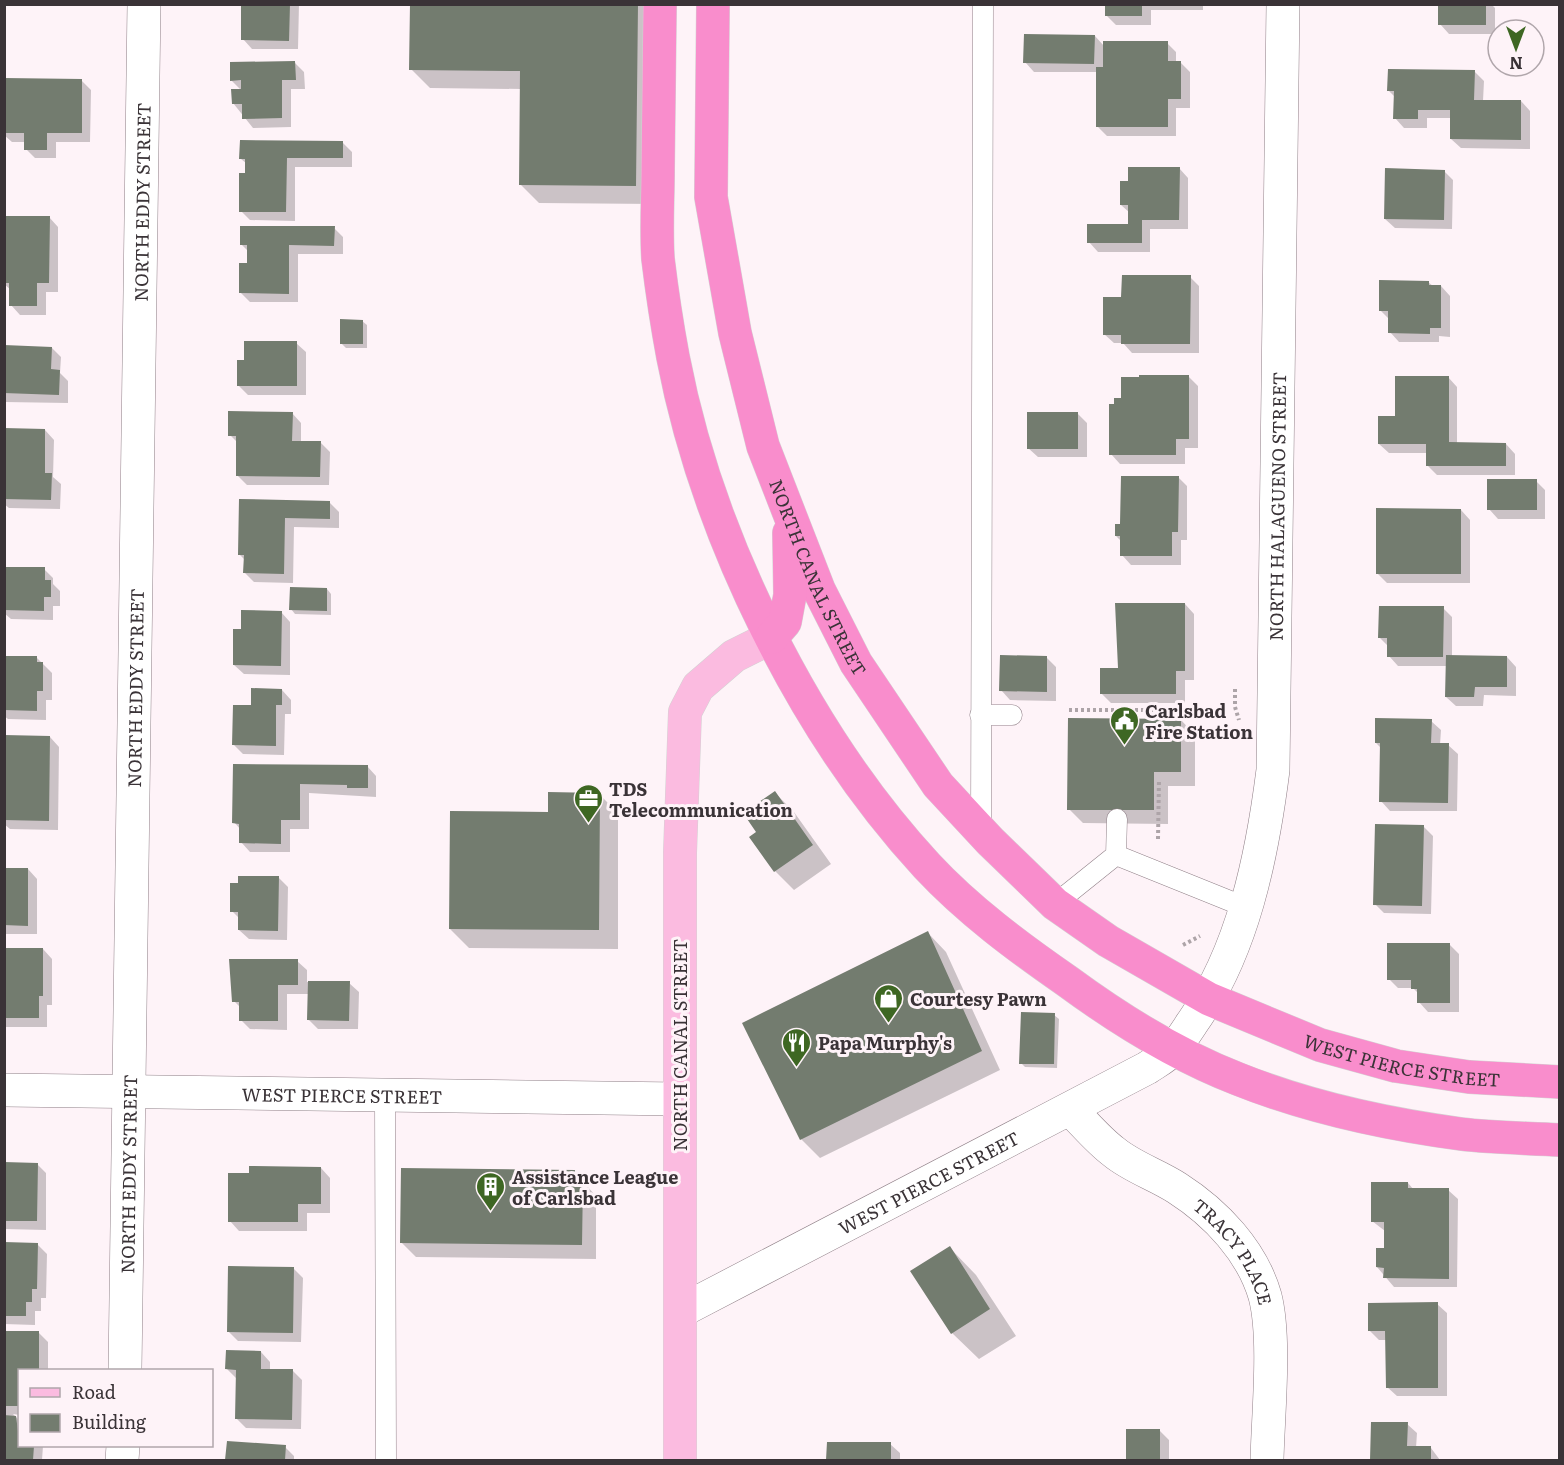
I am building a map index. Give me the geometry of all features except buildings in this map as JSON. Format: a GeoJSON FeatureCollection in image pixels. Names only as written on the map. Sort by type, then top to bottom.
{"type":"FeatureCollection","features":[{"type":"Feature","properties":{"kind":"highway"},"geometry":{"type":"LineString","coordinates":[[660,4],[658,258],[673,357],[696,450],[721,527],[772,637],[838,752],[867,792],[928,867],[965,902],[1031,956],[1104,1008],[1173,1050],[1239,1080],[1310,1102],[1385,1121],[1464,1134],[1560,1140]]}},
{"type":"Feature","properties":{"kind":"highway","name":"NORTH CANAL STREET"},"geometry":{"type":"LineString","coordinates":[[713,4],[711,197],[740,354],[763,446],[819,590],[856,663],[938,785],[981,831],[1055,904],[1127,953],[1209,999]]}},
{"type":"Feature","properties":{"kind":"highway"},"geometry":{"type":"LineString","coordinates":[[772,637],[785,622],[790,595],[788,515]]}},
{"type":"Feature","properties":{"kind":"highway","name":"WEST PIERCE STREET"},"geometry":{"type":"LineString","coordinates":[[1209,999],[1320,1045],[1396,1066],[1469,1077],[1560,1082]]}},
{"type":"Feature","properties":{"kind":"main road","name":"NORTH CANAL STREET"},"geometry":{"type":"LineString","coordinates":[[680,1461],[680,853],[685,712],[698,687],[707,679],[734,656],[772,637]]}},
{"type":"Feature","properties":{"kind":"street","name":"NORTH EDDY STREET"},"geometry":{"type":"LineString","coordinates":[[125,1369],[144,4]]}},
{"type":"Feature","properties":{"kind":"street","name":"NORTH HALAGUENO STREET"},"geometry":{"type":"LineString","coordinates":[[1209,999],[1228,962],[1245,907],[1267,819],[1273,770],[1283,4]]}},
{"type":"Feature","properties":{"kind":"street","name":"WEST PIERCE STREET"},"geometry":{"type":"LineString","coordinates":[[681,1311],[1123,1083],[1173,1050],[1209,999]]}},
{"type":"Feature","properties":{"kind":"street","name":"WEST PIERCE STREET"},"geometry":{"type":"LineString","coordinates":[[4,1090],[679,1099]]}},
{"type":"Feature","properties":{"kind":"street","name":"TRACY PLACE"},"geometry":{"type":"LineString","coordinates":[[1071,1110],[1114,1152],[1177,1188],[1205,1209],[1245,1253],[1258,1276],[1266,1299],[1269,1343],[1267,1461]]}},
{"type":"Feature","properties":{"kind":"lane"},"geometry":{"type":"LineString","coordinates":[[981,831],[983,4]]}},
{"type":"Feature","properties":{"kind":"lane"},"geometry":{"type":"LineString","coordinates":[[980,715],[1012,715]]}},
{"type":"Feature","properties":{"kind":"lane"},"geometry":{"type":"LineString","coordinates":[[1055,904],[1116,855],[1117,819]]}},
{"type":"Feature","properties":{"kind":"lane"},"geometry":{"type":"LineString","coordinates":[[1116,855],[1245,907]]}},
{"type":"Feature","properties":{"kind":"lane"},"geometry":{"type":"LineString","coordinates":[[385,1096],[386,1461]]}},
{"type":"Feature","properties":{"kind":"path"},"geometry":{"type":"LineString","coordinates":[[1069,710],[1154,710],[1154,715]]}},
{"type":"Feature","properties":{"kind":"path"},"geometry":{"type":"LineString","coordinates":[[1158,839],[1159,780]]}},
{"type":"Feature","properties":{"kind":"place","name":"Carlsbad Fire Station"},"geometry":{"type":"Point","coordinates":[1124,746]}},
{"type":"Feature","properties":{"kind":"place","name":"TDS Telecommunication"},"geometry":{"type":"Point","coordinates":[588,824]}},
{"type":"Feature","properties":{"kind":"place","name":"Courtesy Pawn"},"geometry":{"type":"Point","coordinates":[889,1024]}},
{"type":"Feature","properties":{"kind":"place","name":"Papa Murphy's"},"geometry":{"type":"Point","coordinates":[797,1068]}},
{"type":"Feature","properties":{"kind":"place","name":"Assistance League of Carlsbad"},"geometry":{"type":"Point","coordinates":[491,1212]}}]}
